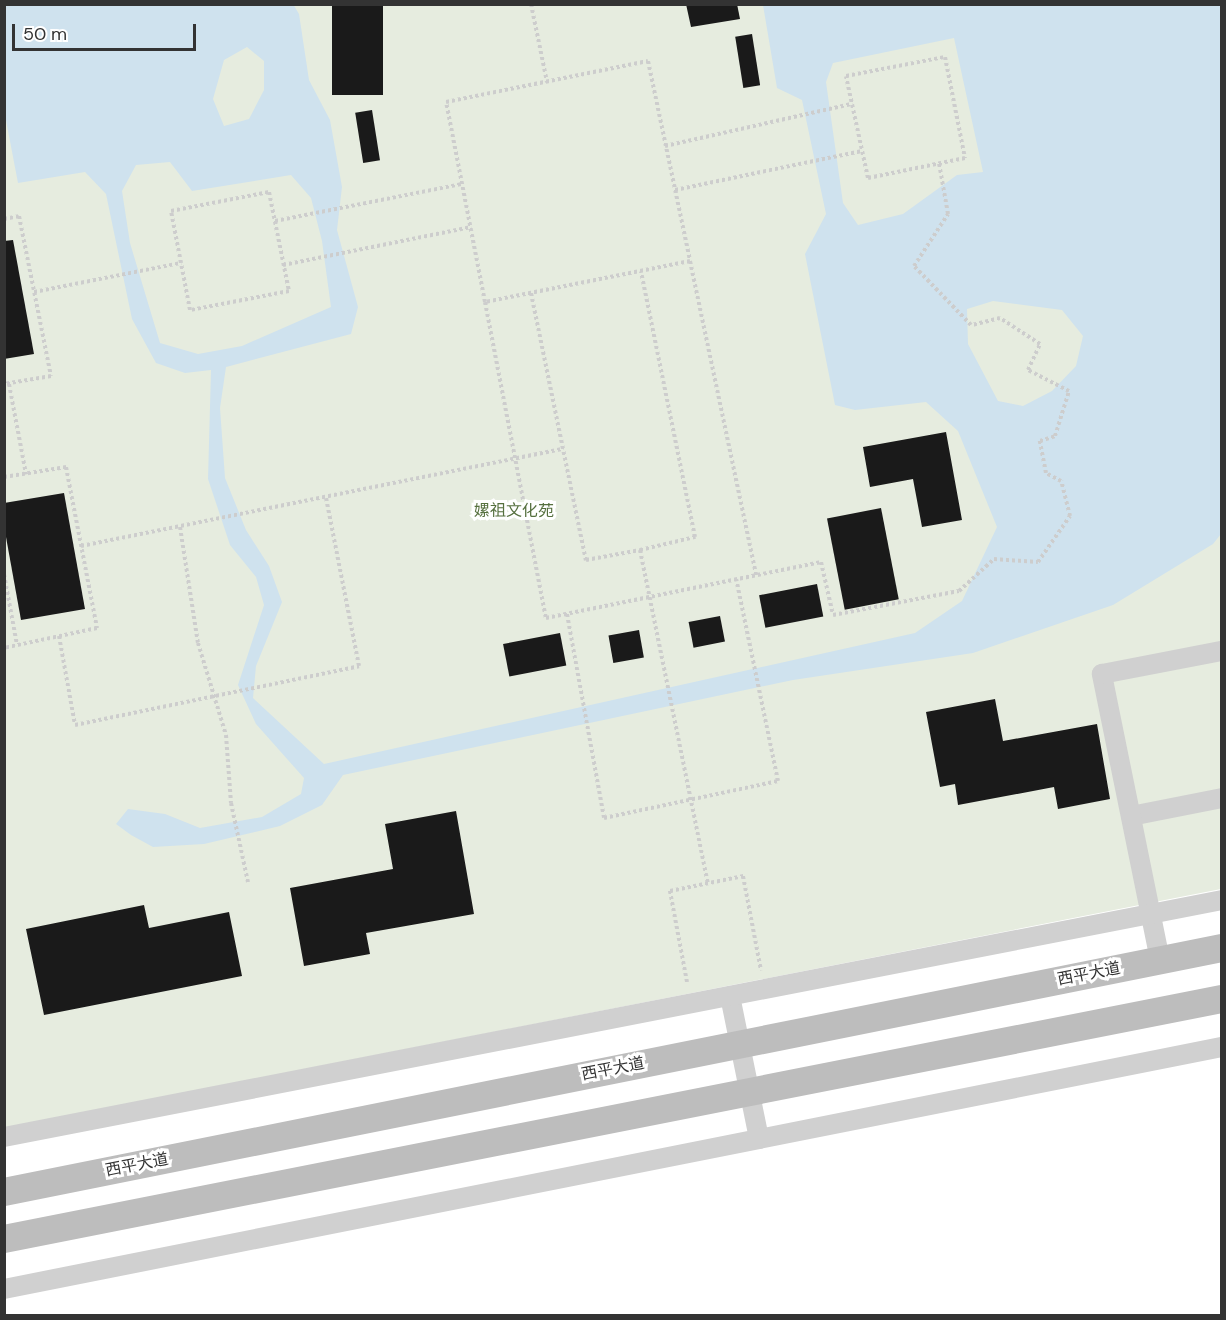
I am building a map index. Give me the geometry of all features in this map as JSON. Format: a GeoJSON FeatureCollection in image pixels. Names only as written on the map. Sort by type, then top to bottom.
{"type":"FeatureCollection","features":[{"type":"Feature","properties":{"kind":"main road","name":"西平大道"},"geometry":{"type":"LineString","coordinates":[[4,1192],[1221,948]]}},
{"type":"Feature","properties":{"kind":"main road"},"geometry":{"type":"LineString","coordinates":[[4,1239],[1221,999]]}},
{"type":"Feature","properties":{"kind":"street"},"geometry":{"type":"LineString","coordinates":[[1160,960],[1102,674],[1221,651]]}},
{"type":"Feature","properties":{"kind":"street"},"geometry":{"type":"LineString","coordinates":[[1131,816],[1221,798]]}},
{"type":"Feature","properties":{"kind":"street"},"geometry":{"type":"LineString","coordinates":[[4,1137],[1221,900]]}},
{"type":"Feature","properties":{"kind":"street"},"geometry":{"type":"LineString","coordinates":[[730,996],[759,1139]]}},
{"type":"Feature","properties":{"kind":"street"},"geometry":{"type":"LineString","coordinates":[[4,1289],[1221,1047]]}},
{"type":"Feature","properties":{"kind":"path"},"geometry":{"type":"LineString","coordinates":[[531,4],[547,82]]}},
{"type":"Feature","properties":{"kind":"path"},"geometry":{"type":"LineString","coordinates":[[945,57],[965,158],[868,178],[852,104],[846,76],[945,57]]}},
{"type":"Feature","properties":{"kind":"path"},"geometry":{"type":"LineString","coordinates":[[756,575],[648,61],[446,102],[546,618],[821,562],[833,615],[959,591],[994,559],[1038,562],[1070,516],[1061,481],[1046,473],[1040,441],[1055,436],[1070,391],[1029,370],[1040,344],[1000,318],[972,325],[914,266],[948,214],[939,163]]}},
{"type":"Feature","properties":{"kind":"path"},"geometry":{"type":"LineString","coordinates":[[665,146],[852,104]]}},
{"type":"Feature","properties":{"kind":"path"},"geometry":{"type":"LineString","coordinates":[[675,190],[862,151]]}},
{"type":"Feature","properties":{"kind":"path"},"geometry":{"type":"LineString","coordinates":[[275,221],[462,184]]}},
{"type":"Feature","properties":{"kind":"path"},"geometry":{"type":"LineString","coordinates":[[269,192],[289,291],[190,310],[181,263],[171,211],[269,192]]}},
{"type":"Feature","properties":{"kind":"path"},"geometry":{"type":"LineString","coordinates":[[4,219],[19,216],[51,376],[7,384],[26,474]]}},
{"type":"Feature","properties":{"kind":"path"},"geometry":{"type":"LineString","coordinates":[[284,265],[471,227]]}},
{"type":"Feature","properties":{"kind":"path"},"geometry":{"type":"LineString","coordinates":[[485,302],[690,261]]}},
{"type":"Feature","properties":{"kind":"path"},"geometry":{"type":"LineString","coordinates":[[34,292],[181,263]]}},
{"type":"Feature","properties":{"kind":"path"},"geometry":{"type":"LineString","coordinates":[[531,293],[586,560],[640,550],[695,537],[641,271]]}},
{"type":"Feature","properties":{"kind":"path"},"geometry":{"type":"LineString","coordinates":[[81,546],[563,449]]}},
{"type":"Feature","properties":{"kind":"path"},"geometry":{"type":"LineString","coordinates":[[4,477],[66,467],[97,628],[4,648]]}},
{"type":"Feature","properties":{"kind":"path"},"geometry":{"type":"LineString","coordinates":[[59,636],[75,725],[359,666],[326,498]]}},
{"type":"Feature","properties":{"kind":"path"},"geometry":{"type":"LineString","coordinates":[[180,527],[198,643],[226,735],[231,803],[248,882]]}},
{"type":"Feature","properties":{"kind":"path"},"geometry":{"type":"LineString","coordinates":[[640,550],[708,883]]}},
{"type":"Feature","properties":{"kind":"path"},"geometry":{"type":"LineString","coordinates":[[4,574],[17,645]]}},
{"type":"Feature","properties":{"kind":"path"},"geometry":{"type":"LineString","coordinates":[[567,614],[604,818],[778,781],[736,579]]}},
{"type":"Feature","properties":{"kind":"path"},"geometry":{"type":"LineString","coordinates":[[691,1004],[670,891],[742,876],[765,989]]}},
{"type":"Feature","properties":{"kind":"green space","name":"嫘祖文化苑"},"geometry":{"type":"Polygon","coordinates":[[[5,5],[1221,5],[1221,889],[5,1128],[5,5]]]}},
{"type":"Feature","properties":{"kind":"water"},"geometry":{"type":"Polygon","coordinates":[[[293,4],[299,14],[309,80],[330,120],[342,187],[337,230],[358,307],[351,334],[226,367],[220,408],[225,478],[246,530],[269,566],[282,602],[256,666],[253,698],[324,764],[915,633],[962,601],[997,527],[958,431],[926,402],[855,410],[835,405],[805,254],[826,214],[802,100],[777,88],[763,5],[1221,5],[1221,534],[1213,544],[1113,605],[973,653],[793,680],[343,775],[322,805],[280,826],[204,844],[153,847],[116,824],[128,809],[165,814],[200,828],[262,817],[301,794],[304,778],[256,724],[238,685],[264,605],[256,577],[230,545],[208,479],[211,370],[185,373],[156,363],[132,319],[106,194],[85,172],[18,183],[5,115],[5,5],[293,4]],[[954,38],[833,63],[826,82],[843,203],[858,225],[903,214],[957,175],[983,172],[954,38]],[[247,47],[224,60],[213,99],[224,126],[249,119],[264,90],[264,61],[247,47]],[[170,162],[136,165],[122,191],[130,243],[160,343],[198,354],[242,346],[331,307],[322,241],[311,198],[291,175],[192,191],[170,162]],[[993,301],[967,309],[968,344],[998,401],[1023,406],[1052,391],[1076,366],[1083,336],[1062,310],[993,301]]]}},
{"type":"Feature","properties":{"kind":"building"},"geometry":{"type":"Polygon","coordinates":[[[332,4],[383,4],[383,95],[332,95],[332,4]]]}},
{"type":"Feature","properties":{"kind":"building"},"geometry":{"type":"Polygon","coordinates":[[[686,4],[737,4],[740,19],[691,27],[686,4]]]}},
{"type":"Feature","properties":{"kind":"building"},"geometry":{"type":"Polygon","coordinates":[[[752,34],[760,85],[743,88],[735,37],[752,34]]]}},
{"type":"Feature","properties":{"kind":"building"},"geometry":{"type":"Polygon","coordinates":[[[372,110],[380,160],[363,163],[355,113],[372,110]]]}},
{"type":"Feature","properties":{"kind":"building"},"geometry":{"type":"Polygon","coordinates":[[[13,240],[34,354],[4,359],[4,241],[13,240]]]}},
{"type":"Feature","properties":{"kind":"building"},"geometry":{"type":"Polygon","coordinates":[[[946,432],[962,520],[922,527],[913,479],[870,487],[863,447],[946,432]]]}},
{"type":"Feature","properties":{"kind":"building"},"geometry":{"type":"Polygon","coordinates":[[[64,493],[85,609],[21,620],[4,526],[4,503],[64,493]]]}},
{"type":"Feature","properties":{"kind":"building"},"geometry":{"type":"Polygon","coordinates":[[[881,508],[899,599],[845,610],[827,518],[881,508]]]}},
{"type":"Feature","properties":{"kind":"building"},"geometry":{"type":"Polygon","coordinates":[[[817,584],[823,616],[765,628],[759,595],[817,584]]]}},
{"type":"Feature","properties":{"kind":"building"},"geometry":{"type":"Polygon","coordinates":[[[720,616],[725,642],[694,648],[689,622],[720,616]]]}},
{"type":"Feature","properties":{"kind":"building"},"geometry":{"type":"Polygon","coordinates":[[[639,630],[644,658],[613,663],[608,635],[639,630]]]}},
{"type":"Feature","properties":{"kind":"building"},"geometry":{"type":"Polygon","coordinates":[[[560,633],[566,665],[509,676],[503,644],[560,633]]]}},
{"type":"Feature","properties":{"kind":"building"},"geometry":{"type":"Polygon","coordinates":[[[995,699],[1003,741],[1097,724],[1110,799],[1058,809],[1054,787],[958,805],[955,784],[940,787],[926,712],[995,699]]]}},
{"type":"Feature","properties":{"kind":"building"},"geometry":{"type":"Polygon","coordinates":[[[456,811],[474,914],[366,933],[370,954],[304,966],[290,888],[393,869],[385,824],[456,811]]]}},
{"type":"Feature","properties":{"kind":"building"},"geometry":{"type":"Polygon","coordinates":[[[144,905],[149,928],[229,912],[242,976],[44,1015],[26,929],[144,905]]]}}]}
